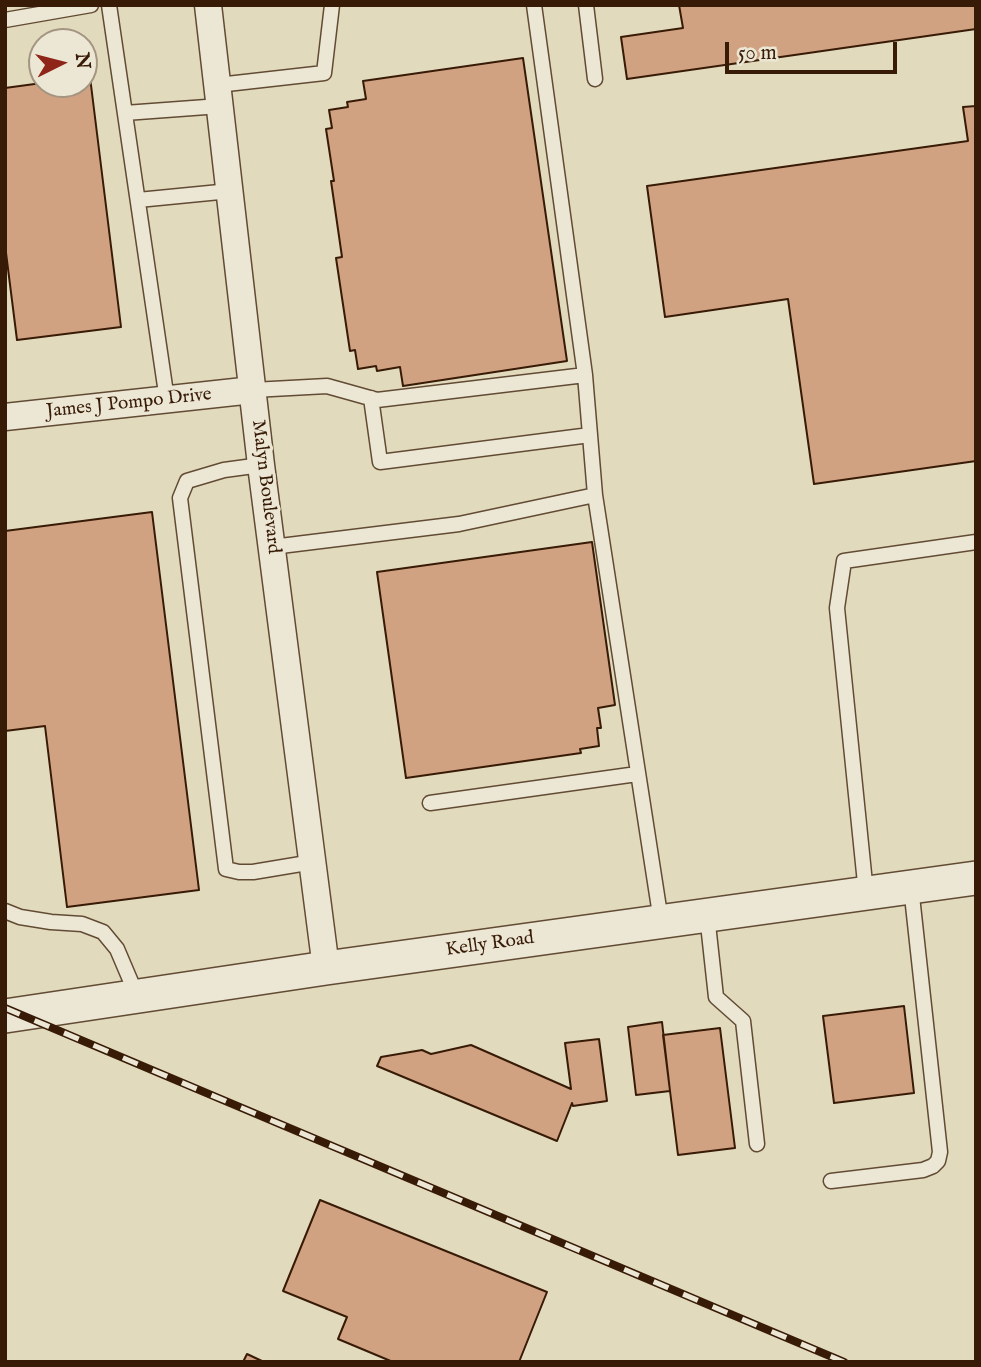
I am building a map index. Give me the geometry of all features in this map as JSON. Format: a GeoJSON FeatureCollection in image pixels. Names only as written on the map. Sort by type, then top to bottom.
{"type":"FeatureCollection","features":[{"type":"Feature","properties":{"kind":"street","name":"Malyn Boulevard"},"geometry":{"type":"LineString","coordinates":[[208,5],[261,465],[326,968]]}},
{"type":"Feature","properties":{"kind":"street","name":"James J Pompo Drive"},"geometry":{"type":"LineString","coordinates":[[5,417],[253,390]]}},
{"type":"Feature","properties":{"kind":"street","name":"Kelly Road"},"geometry":{"type":"LineString","coordinates":[[5,1016],[326,968],[976,878]]}},
{"type":"Feature","properties":{"kind":"lane"},"geometry":{"type":"LineString","coordinates":[[5,20],[91,5]]}},
{"type":"Feature","properties":{"kind":"lane"},"geometry":{"type":"LineString","coordinates":[[109,5],[167,400]]}},
{"type":"Feature","properties":{"kind":"lane"},"geometry":{"type":"LineString","coordinates":[[125,113],[324,73],[332,5]]}},
{"type":"Feature","properties":{"kind":"lane"},"geometry":{"type":"LineString","coordinates":[[534,5],[585,375],[596,495],[661,921]]}},
{"type":"Feature","properties":{"kind":"lane"},"geometry":{"type":"LineString","coordinates":[[586,5],[595,79]]}},
{"type":"Feature","properties":{"kind":"lane"},"geometry":{"type":"LineString","coordinates":[[138,200],[230,191]]}},
{"type":"Feature","properties":{"kind":"lane"},"geometry":{"type":"LineString","coordinates":[[253,390],[327,386],[377,400],[585,375]]}},
{"type":"Feature","properties":{"kind":"lane"},"geometry":{"type":"LineString","coordinates":[[370,398],[380,462],[590,435]]}},
{"type":"Feature","properties":{"kind":"lane"},"geometry":{"type":"LineString","coordinates":[[261,465],[224,470],[187,481],[180,498],[226,869],[253,872],[313,862]]}},
{"type":"Feature","properties":{"kind":"lane"},"geometry":{"type":"LineString","coordinates":[[272,547],[458,524],[596,495]]}},
{"type":"Feature","properties":{"kind":"lane"},"geometry":{"type":"LineString","coordinates":[[866,893],[837,608],[844,561],[976,542]]}},
{"type":"Feature","properties":{"kind":"lane"},"geometry":{"type":"LineString","coordinates":[[430,803],[638,774]]}},
{"type":"Feature","properties":{"kind":"lane"},"geometry":{"type":"LineString","coordinates":[[831,1181],[923,1170],[938,1161],[940,1152],[911,887]]}},
{"type":"Feature","properties":{"kind":"lane"},"geometry":{"type":"LineString","coordinates":[[5,911],[20,917],[82,924],[103,932],[117,949],[137,996]]}},
{"type":"Feature","properties":{"kind":"lane"},"geometry":{"type":"LineString","coordinates":[[707,915],[716,997],[743,1021],[757,1144]]}},
{"type":"Feature","properties":{"kind":"building"},"geometry":{"type":"Polygon","coordinates":[[[679,5],[976,5],[976,29],[627,79],[621,37],[683,28],[679,5]]]}},
{"type":"Feature","properties":{"kind":"building"},"geometry":{"type":"Polygon","coordinates":[[[523,58],[567,361],[403,386],[400,367],[377,371],[376,366],[358,369],[355,350],[350,351],[336,258],[342,257],[326,129],[332,128],[329,110],[348,107],[347,102],[366,99],[363,81],[523,58]]]}},
{"type":"Feature","properties":{"kind":"building"},"geometry":{"type":"Polygon","coordinates":[[[28,85],[28,98],[93,98],[121,327],[17,340],[5,245],[5,88],[28,85]]]}},
{"type":"Feature","properties":{"kind":"building"},"geometry":{"type":"Polygon","coordinates":[[[976,106],[976,461],[814,484],[788,299],[665,317],[647,186],[968,141],[963,107],[976,106]]]}},
{"type":"Feature","properties":{"kind":"building"},"geometry":{"type":"Polygon","coordinates":[[[152,512],[199,890],[67,907],[45,726],[5,731],[5,531],[152,512]]]}},
{"type":"Feature","properties":{"kind":"building"},"geometry":{"type":"Polygon","coordinates":[[[592,542],[615,705],[598,708],[601,728],[597,728],[599,746],[580,749],[581,753],[406,778],[377,572],[592,542]]]}},
{"type":"Feature","properties":{"kind":"building"},"geometry":{"type":"Polygon","coordinates":[[[904,1006],[914,1093],[834,1103],[823,1016],[904,1006]]]}},
{"type":"Feature","properties":{"kind":"building"},"geometry":{"type":"Polygon","coordinates":[[[662,1022],[670,1091],[636,1095],[628,1027],[662,1022]]]}},
{"type":"Feature","properties":{"kind":"building"},"geometry":{"type":"Polygon","coordinates":[[[720,1028],[735,1148],[678,1155],[663,1035],[720,1028]]]}},
{"type":"Feature","properties":{"kind":"building"},"geometry":{"type":"Polygon","coordinates":[[[599,1039],[607,1101],[573,1106],[572,1103],[557,1141],[377,1066],[381,1057],[422,1050],[431,1054],[471,1045],[571,1089],[565,1043],[599,1039]]]}},
{"type":"Feature","properties":{"kind":"building"},"geometry":{"type":"Polygon","coordinates":[[[320,1200],[547,1292],[519,1362],[393,1362],[338,1339],[347,1317],[283,1291],[320,1200]]]}},
{"type":"Feature","properties":{"kind":"building"},"geometry":{"type":"Polygon","coordinates":[[[247,1354],[264,1362],[243,1362],[247,1354]]]}},
{"type":"Feature","properties":{"kind":"railway"},"geometry":{"type":"LineString","coordinates":[[5,1008],[844,1362]]}}]}
